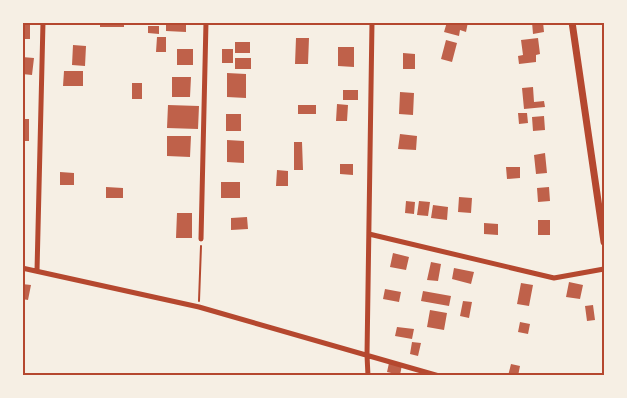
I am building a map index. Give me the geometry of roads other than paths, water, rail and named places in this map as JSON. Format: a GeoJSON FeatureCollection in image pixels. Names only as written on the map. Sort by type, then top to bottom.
{"type":"FeatureCollection","features":[{"type":"Feature","properties":{"kind":"street"},"geometry":{"type":"LineString","coordinates":[[37,271],[43,22]]}},
{"type":"Feature","properties":{"kind":"street"},"geometry":{"type":"LineString","coordinates":[[201,239],[206,22]]}},
{"type":"Feature","properties":{"kind":"street"},"geometry":{"type":"LineString","coordinates":[[368,376],[372,22]]}},
{"type":"Feature","properties":{"kind":"street"},"geometry":{"type":"LineString","coordinates":[[572,22],[604,242]]}},
{"type":"Feature","properties":{"kind":"street"},"geometry":{"type":"LineString","coordinates":[[369,234],[554,278],[604,269]]}},
{"type":"Feature","properties":{"kind":"street"},"geometry":{"type":"LineString","coordinates":[[22,268],[199,307],[439,376]]}}]}
